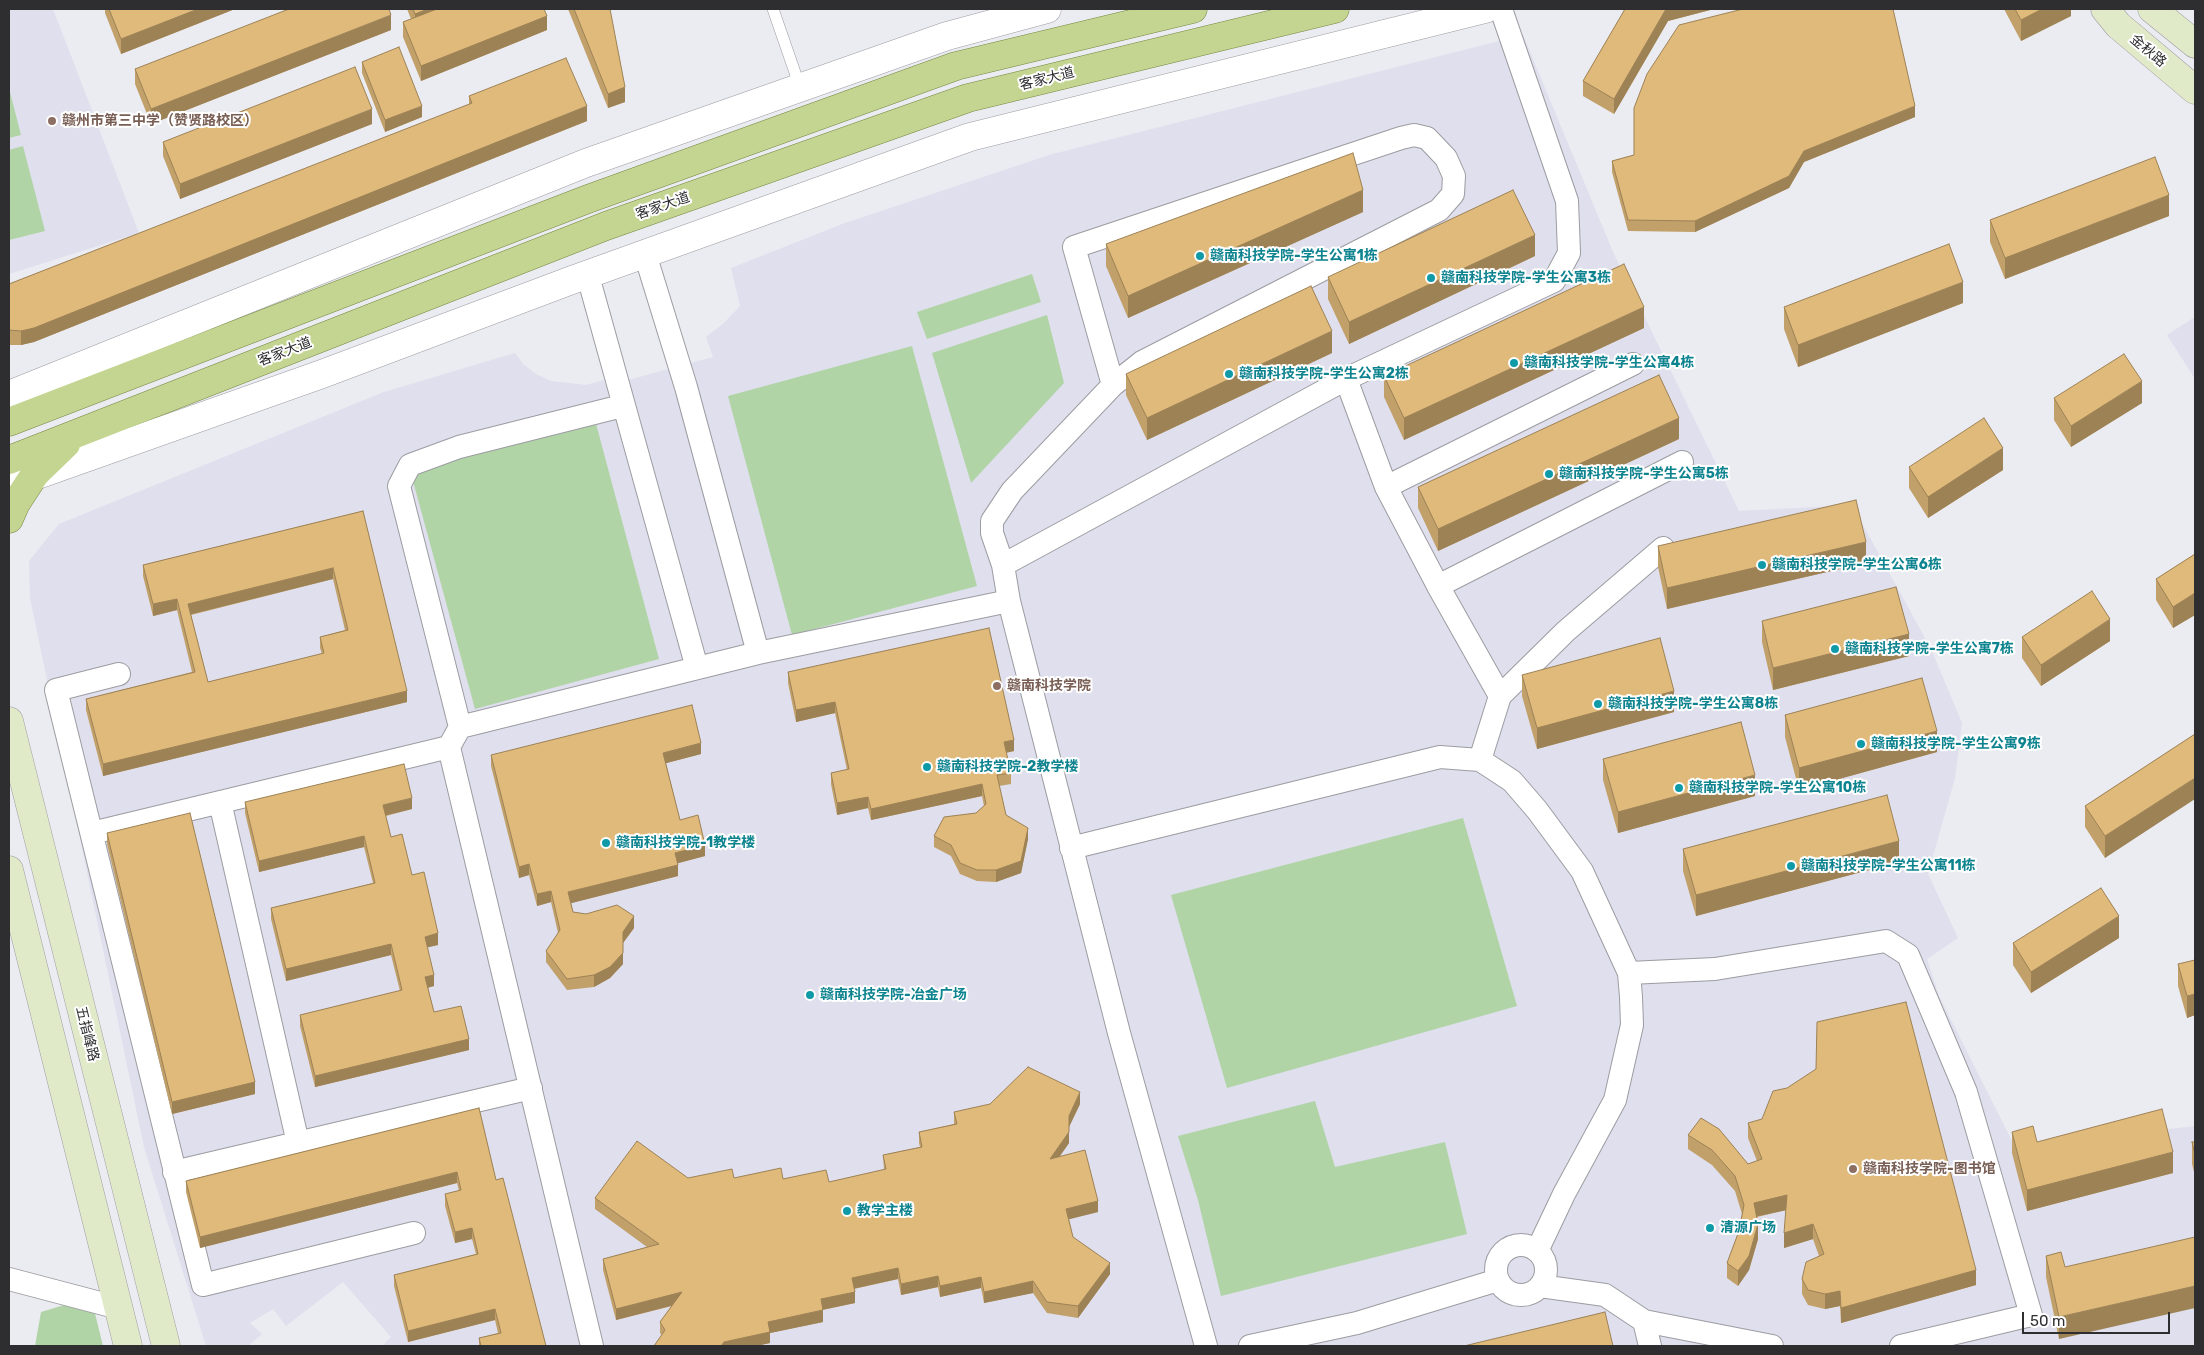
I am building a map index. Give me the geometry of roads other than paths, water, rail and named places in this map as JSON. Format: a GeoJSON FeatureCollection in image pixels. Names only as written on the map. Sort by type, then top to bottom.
{"type":"FeatureCollection","features":[{"type":"Feature","properties":{"kind":"main road"},"geometry":{"type":"LineString","coordinates":[[9,422],[588,199],[956,66],[1193,9]]}},
{"type":"Feature","properties":{"kind":"main road","name":"客家大道"},"geometry":{"type":"LineString","coordinates":[[9,460],[606,226],[968,98],[1335,9]]}},
{"type":"Feature","properties":{"kind":"main road","name":"金秋路"},"geometry":{"type":"LineString","coordinates":[[2105,9],[2118,25],[2195,90]]}},
{"type":"Feature","properties":{"kind":"main road"},"geometry":{"type":"LineString","coordinates":[[2152,9],[2195,44]]}},
{"type":"Feature","properties":{"kind":"main road"},"geometry":{"type":"LineString","coordinates":[[9,400],[35,402],[71,397]]}},
{"type":"Feature","properties":{"kind":"main road"},"geometry":{"type":"LineString","coordinates":[[9,520],[21,494],[35,474],[52,455],[84,431]]}},
{"type":"Feature","properties":{"kind":"main road","name":"五指峰路"},"geometry":{"type":"LineString","coordinates":[[9,721],[166,1346]]}},
{"type":"Feature","properties":{"kind":"main road"},"geometry":{"type":"LineString","coordinates":[[9,870],[128,1346]]}},
{"type":"Feature","properties":{"kind":"street"},"geometry":{"type":"LineString","coordinates":[[9,395],[586,163],[946,36],[1047,9]]}},
{"type":"Feature","properties":{"kind":"street"},"geometry":{"type":"LineString","coordinates":[[9,485],[35,474],[322,374],[572,280],[588,276],[970,137],[1485,9]]}},
{"type":"Feature","properties":{"kind":"street"},"geometry":{"type":"LineString","coordinates":[[1004,565],[1346,379],[1554,281],[1570,252],[1567,201],[1500,9]]}},
{"type":"Feature","properties":{"kind":"street"},"geometry":{"type":"LineString","coordinates":[[1113,385],[1074,248],[1401,138],[1414,135],[1427,138],[1446,158],[1454,176],[1453,194],[1439,210],[1142,362],[1113,385],[1012,490],[992,521],[992,533],[1004,565],[1009,601],[1121,1042],[1206,1346]]}},
{"type":"Feature","properties":{"kind":"street"},"geometry":{"type":"LineString","coordinates":[[645,254],[686,387],[758,653]]}},
{"type":"Feature","properties":{"kind":"street"},"geometry":{"type":"LineString","coordinates":[[588,276],[622,406],[697,668]]}},
{"type":"Feature","properties":{"kind":"street"},"geometry":{"type":"LineString","coordinates":[[1386,487],[1633,364]]}},
{"type":"Feature","properties":{"kind":"street"},"geometry":{"type":"LineString","coordinates":[[1346,379],[1386,487],[1438,586],[1500,696]]}},
{"type":"Feature","properties":{"kind":"street"},"geometry":{"type":"LineString","coordinates":[[592,1346],[449,747],[460,727],[399,486],[410,465],[451,450],[622,406]]}},
{"type":"Feature","properties":{"kind":"street"},"geometry":{"type":"LineString","coordinates":[[1438,586],[1682,462]]}},
{"type":"Feature","properties":{"kind":"street"},"geometry":{"type":"LineString","coordinates":[[1480,760],[1500,696],[1566,631],[1663,548]]}},
{"type":"Feature","properties":{"kind":"street"},"geometry":{"type":"LineString","coordinates":[[460,727],[758,653],[1009,601]]}},
{"type":"Feature","properties":{"kind":"street"},"geometry":{"type":"LineString","coordinates":[[119,674],[56,690],[203,1285],[414,1233]]}},
{"type":"Feature","properties":{"kind":"street"},"geometry":{"type":"LineString","coordinates":[[92,833],[449,747]]}},
{"type":"Feature","properties":{"kind":"street"},"geometry":{"type":"LineString","coordinates":[[1071,848],[1440,757],[1480,760],[1512,781],[1537,810],[1582,871],[1629,973],[1632,1025],[1615,1100],[1564,1194],[1537,1251]]}},
{"type":"Feature","properties":{"kind":"street"},"geometry":{"type":"LineString","coordinates":[[220,802],[298,1143]]}},
{"type":"Feature","properties":{"kind":"street"},"geometry":{"type":"LineString","coordinates":[[1629,973],[1714,969],[1886,941],[1908,955],[1966,1092],[2032,1315],[1901,1346]]}},
{"type":"Feature","properties":{"kind":"street"},"geometry":{"type":"LineString","coordinates":[[174,1172],[531,1088]]}},
{"type":"Feature","properties":{"kind":"street"},"geometry":{"type":"LineString","coordinates":[[1522,1245],[1537,1251],[1542,1257],[1546,1272],[1540,1286],[1528,1294],[1514,1294],[1507,1291],[1498,1280],[1497,1264],[1506,1250],[1522,1245]]}},
{"type":"Feature","properties":{"kind":"street"},"geometry":{"type":"LineString","coordinates":[[9,1279],[119,1308]]}},
{"type":"Feature","properties":{"kind":"street"},"geometry":{"type":"LineString","coordinates":[[1250,1346],[1357,1323],[1498,1280]]}},
{"type":"Feature","properties":{"kind":"street"},"geometry":{"type":"LineString","coordinates":[[1540,1286],[1605,1295],[1644,1321],[1772,1346]]}},
{"type":"Feature","properties":{"kind":"street"},"geometry":{"type":"LineString","coordinates":[[1644,1321],[1650,1346]]}},
{"type":"Feature","properties":{"kind":"lane"},"geometry":{"type":"LineString","coordinates":[[772,9],[800,87]]}},
{"type":"Feature","properties":{"kind":"place","name":"赣州市第三中学（赞贤路校区）"},"geometry":{"type":"Point","coordinates":[52,121]}},
{"type":"Feature","properties":{"kind":"place","name":"赣南科技学院-学生公寓1栋"},"geometry":{"type":"Point","coordinates":[1200,256]}},
{"type":"Feature","properties":{"kind":"place","name":"赣南科技学院-学生公寓3栋"},"geometry":{"type":"Point","coordinates":[1431,278]}},
{"type":"Feature","properties":{"kind":"place","name":"赣南科技学院-学生公寓4栋"},"geometry":{"type":"Point","coordinates":[1514,363]}},
{"type":"Feature","properties":{"kind":"place","name":"赣南科技学院-学生公寓2栋"},"geometry":{"type":"Point","coordinates":[1229,374]}},
{"type":"Feature","properties":{"kind":"place","name":"赣南科技学院-学生公寓5栋"},"geometry":{"type":"Point","coordinates":[1549,474]}},
{"type":"Feature","properties":{"kind":"place","name":"赣南科技学院-学生公寓6栋"},"geometry":{"type":"Point","coordinates":[1762,565]}},
{"type":"Feature","properties":{"kind":"place","name":"赣南科技学院-学生公寓7栋"},"geometry":{"type":"Point","coordinates":[1835,649]}},
{"type":"Feature","properties":{"kind":"place","name":"赣南科技学院"},"geometry":{"type":"Point","coordinates":[997,686]}},
{"type":"Feature","properties":{"kind":"place","name":"赣南科技学院-学生公寓8栋"},"geometry":{"type":"Point","coordinates":[1598,704]}},
{"type":"Feature","properties":{"kind":"place","name":"赣南科技学院-学生公寓9栋"},"geometry":{"type":"Point","coordinates":[1861,744]}},
{"type":"Feature","properties":{"kind":"place","name":"赣南科技学院-2教学楼"},"geometry":{"type":"Point","coordinates":[927,767]}},
{"type":"Feature","properties":{"kind":"place","name":"赣南科技学院-学生公寓10栋"},"geometry":{"type":"Point","coordinates":[1679,788]}},
{"type":"Feature","properties":{"kind":"place","name":"赣南科技学院-1教学楼"},"geometry":{"type":"Point","coordinates":[606,843]}},
{"type":"Feature","properties":{"kind":"place","name":"赣南科技学院-学生公寓11栋"},"geometry":{"type":"Point","coordinates":[1791,866]}},
{"type":"Feature","properties":{"kind":"place","name":"赣南科技学院-冶金广场"},"geometry":{"type":"Point","coordinates":[810,995]}},
{"type":"Feature","properties":{"kind":"place","name":"赣南科技学院-图书馆"},"geometry":{"type":"Point","coordinates":[1853,1169]}},
{"type":"Feature","properties":{"kind":"place","name":"教学主楼"},"geometry":{"type":"Point","coordinates":[847,1211]}},
{"type":"Feature","properties":{"kind":"place","name":"清源广场"},"geometry":{"type":"Point","coordinates":[1710,1228]}}]}
